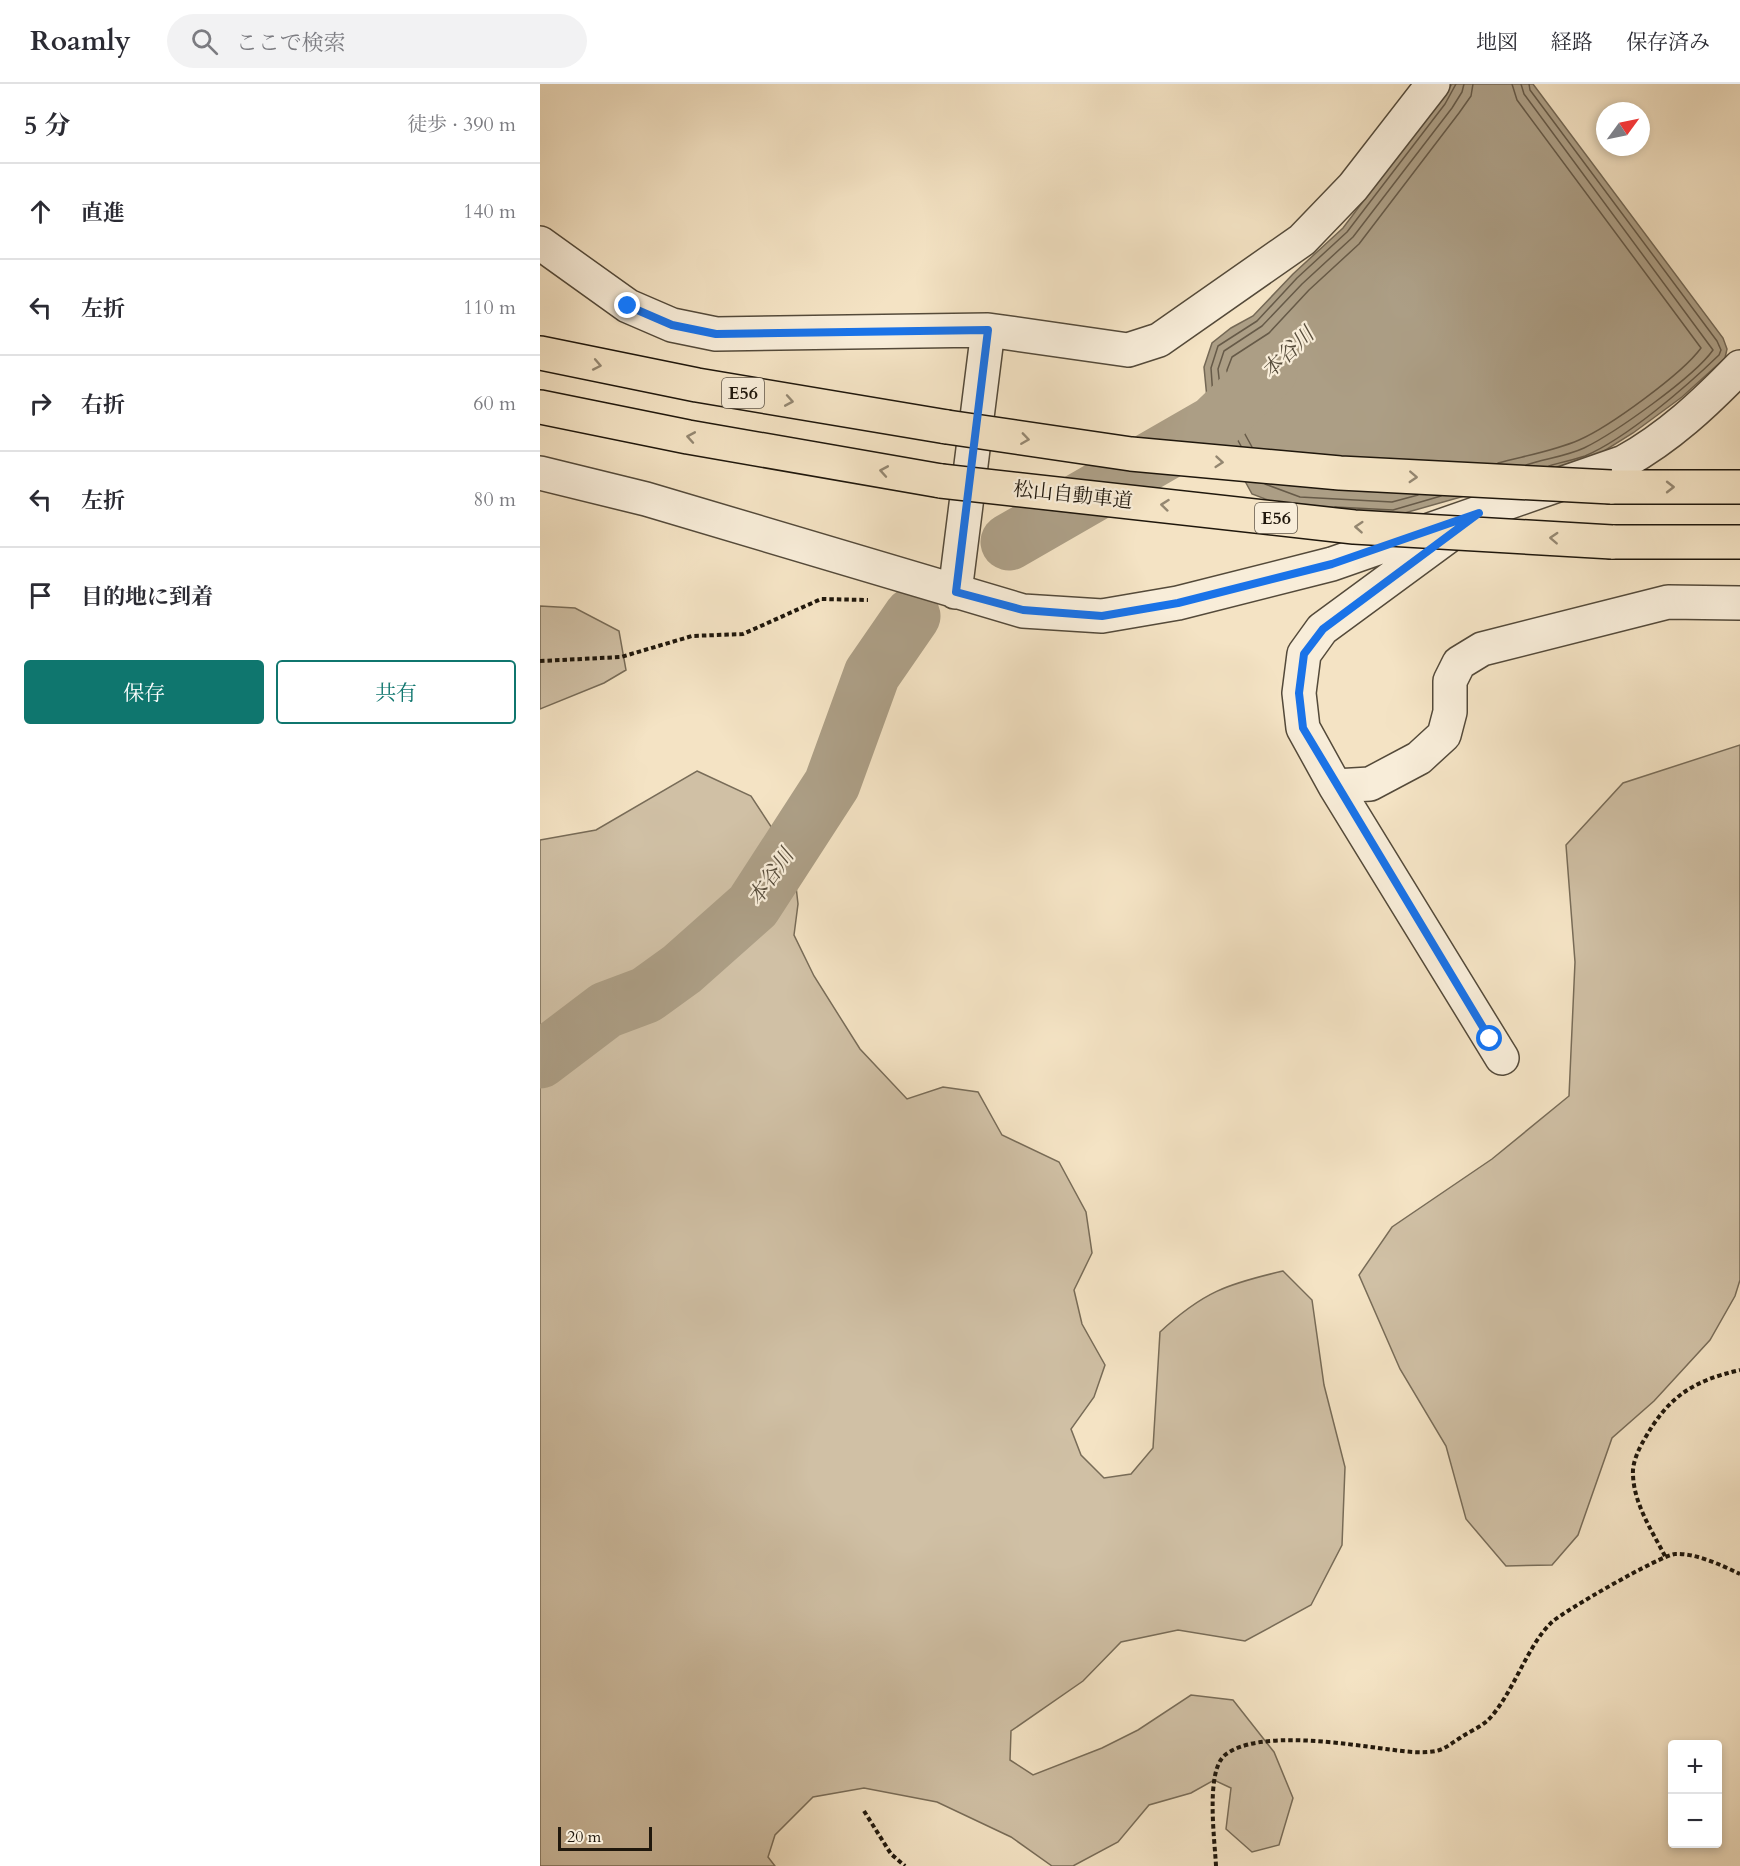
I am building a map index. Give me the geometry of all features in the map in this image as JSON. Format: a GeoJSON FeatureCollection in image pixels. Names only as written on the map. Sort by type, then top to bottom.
{"type":"FeatureCollection","features":[{"type":"Feature","properties":{"kind":"highway","name":"E56"},"geometry":{"type":"LineString","coordinates":[[540,354],[697,385],[947,428],[1131,454],[1340,473],[1611,487],[1740,487]]}},
{"type":"Feature","properties":{"kind":"highway","name":"松山自動車道"},"geometry":{"type":"LineString","coordinates":[[540,407],[688,437],[941,481],[1354,527],[1612,542],[1740,543]]}},
{"type":"Feature","properties":{"kind":"street"},"geometry":{"type":"LineString","coordinates":[[540,243],[628,306],[672,325],[716,334],[988,330],[1128,350],[1159,340],[1302,240],[1353,187],[1433,84]]}},
{"type":"Feature","properties":{"kind":"street"},"geometry":{"type":"LineString","coordinates":[[956,592],[988,330]]}},
{"type":"Feature","properties":{"kind":"street"},"geometry":{"type":"LineString","coordinates":[[540,473],[646,500],[1023,610],[1102,616],[1178,603],[1332,564],[1624,462],[1655,444],[1703,405],[1740,366]]}},
{"type":"Feature","properties":{"kind":"street"},"geometry":{"type":"LineString","coordinates":[[1479,513],[1323,629],[1304,654],[1299,693],[1303,728],[1335,786],[1502,1058]]}},
{"type":"Feature","properties":{"kind":"street"},"geometry":{"type":"LineString","coordinates":[[1335,786],[1370,784],[1419,758],[1444,735],[1450,711],[1450,681],[1459,663],[1482,649],[1668,602],[1740,603]]}},
{"type":"Feature","properties":{"kind":"path"},"geometry":{"type":"LineString","coordinates":[[540,661],[621,657],[692,636],[743,634],[821,599],[872,601]]}},
{"type":"Feature","properties":{"kind":"path"},"geometry":{"type":"LineString","coordinates":[[1665,1556],[1637,1498],[1632,1474],[1638,1451],[1652,1425],[1674,1398],[1715,1376],[1740,1370]]}},
{"type":"Feature","properties":{"kind":"path"},"geometry":{"type":"LineString","coordinates":[[1216,1866],[1213,1798],[1216,1767],[1224,1755],[1247,1745],[1282,1740],[1332,1742],[1411,1752],[1434,1751],[1443,1748],[1487,1721],[1552,1622],[1665,1556],[1676,1554],[1702,1558],[1740,1574]]}},
{"type":"Feature","properties":{"kind":"path"},"geometry":{"type":"LineString","coordinates":[[864,1811],[891,1854],[905,1866]]}},
{"type":"Feature","properties":{"kind":"shaded area"},"geometry":{"type":"Polygon","coordinates":[[[540,606],[575,608],[619,631],[626,670],[604,683],[540,709],[540,606]]]}},
{"type":"Feature","properties":{"kind":"shaded area"},"geometry":{"type":"Polygon","coordinates":[[[1740,745],[1740,1280],[1735,1296],[1710,1340],[1654,1401],[1612,1438],[1578,1535],[1552,1565],[1506,1566],[1466,1519],[1446,1446],[1400,1369],[1359,1275],[1392,1227],[1492,1159],[1569,1096],[1575,962],[1566,845],[1623,783],[1740,745]]]}},
{"type":"Feature","properties":{"kind":"shaded area"},"geometry":{"type":"Polygon","coordinates":[[[697,771],[751,796],[793,860],[798,904],[794,935],[814,976],[860,1049],[907,1099],[943,1087],[978,1092],[1002,1135],[1059,1162],[1086,1212],[1092,1253],[1074,1290],[1082,1324],[1105,1365],[1094,1397],[1071,1429],[1081,1455],[1104,1478],[1131,1474],[1153,1448],[1160,1332],[1175,1318],[1217,1291],[1246,1280],[1283,1271],[1312,1300],[1324,1385],[1345,1467],[1342,1545],[1311,1605],[1245,1641],[1178,1630],[1121,1642],[1083,1681],[1011,1731],[1010,1760],[1033,1775],[1102,1748],[1138,1730],[1191,1695],[1233,1700],[1274,1752],[1293,1798],[1279,1845],[1252,1852],[1226,1829],[1231,1788],[1214,1780],[1191,1793],[1149,1805],[1118,1842],[1073,1866],[1052,1866],[1011,1837],[937,1802],[864,1788],[813,1797],[775,1835],[768,1857],[775,1866],[540,1866],[540,840],[596,830],[697,771]]]}},
{"type":"Feature","properties":{"kind":"water"},"geometry":{"type":"Polygon","coordinates":[[[1452,84],[1533,84],[1723,338],[1727,349],[1725,358],[1682,397],[1633,433],[1588,461],[1394,516],[1297,511],[1252,494],[1214,424],[1207,398],[1204,367],[1212,343],[1231,328],[1253,316],[1293,274],[1343,228],[1452,84]]]}},
{"type":"Feature","properties":{"kind":"waterway","name":"本谷川"},"geometry":{"type":"LineString","coordinates":[[1009,542],[1214,424],[1269,371]]}},
{"type":"Feature","properties":{"kind":"waterway","name":"本谷川"},"geometry":{"type":"LineString","coordinates":[[540,1060],[606,1010],[646,995],[682,969],[753,906],[832,784],[872,674],[912,616]]}},
{"type":"Feature","properties":{"kind":"route"},"geometry":{"type":"LineString","coordinates":[[628,306],[672,325],[716,334],[798,335],[988,330],[956,592],[1023,610],[1102,616],[1178,603],[1332,564],[1479,513],[1323,629],[1304,654],[1299,693],[1303,728],[1335,786],[1490,1039]]}}]}
